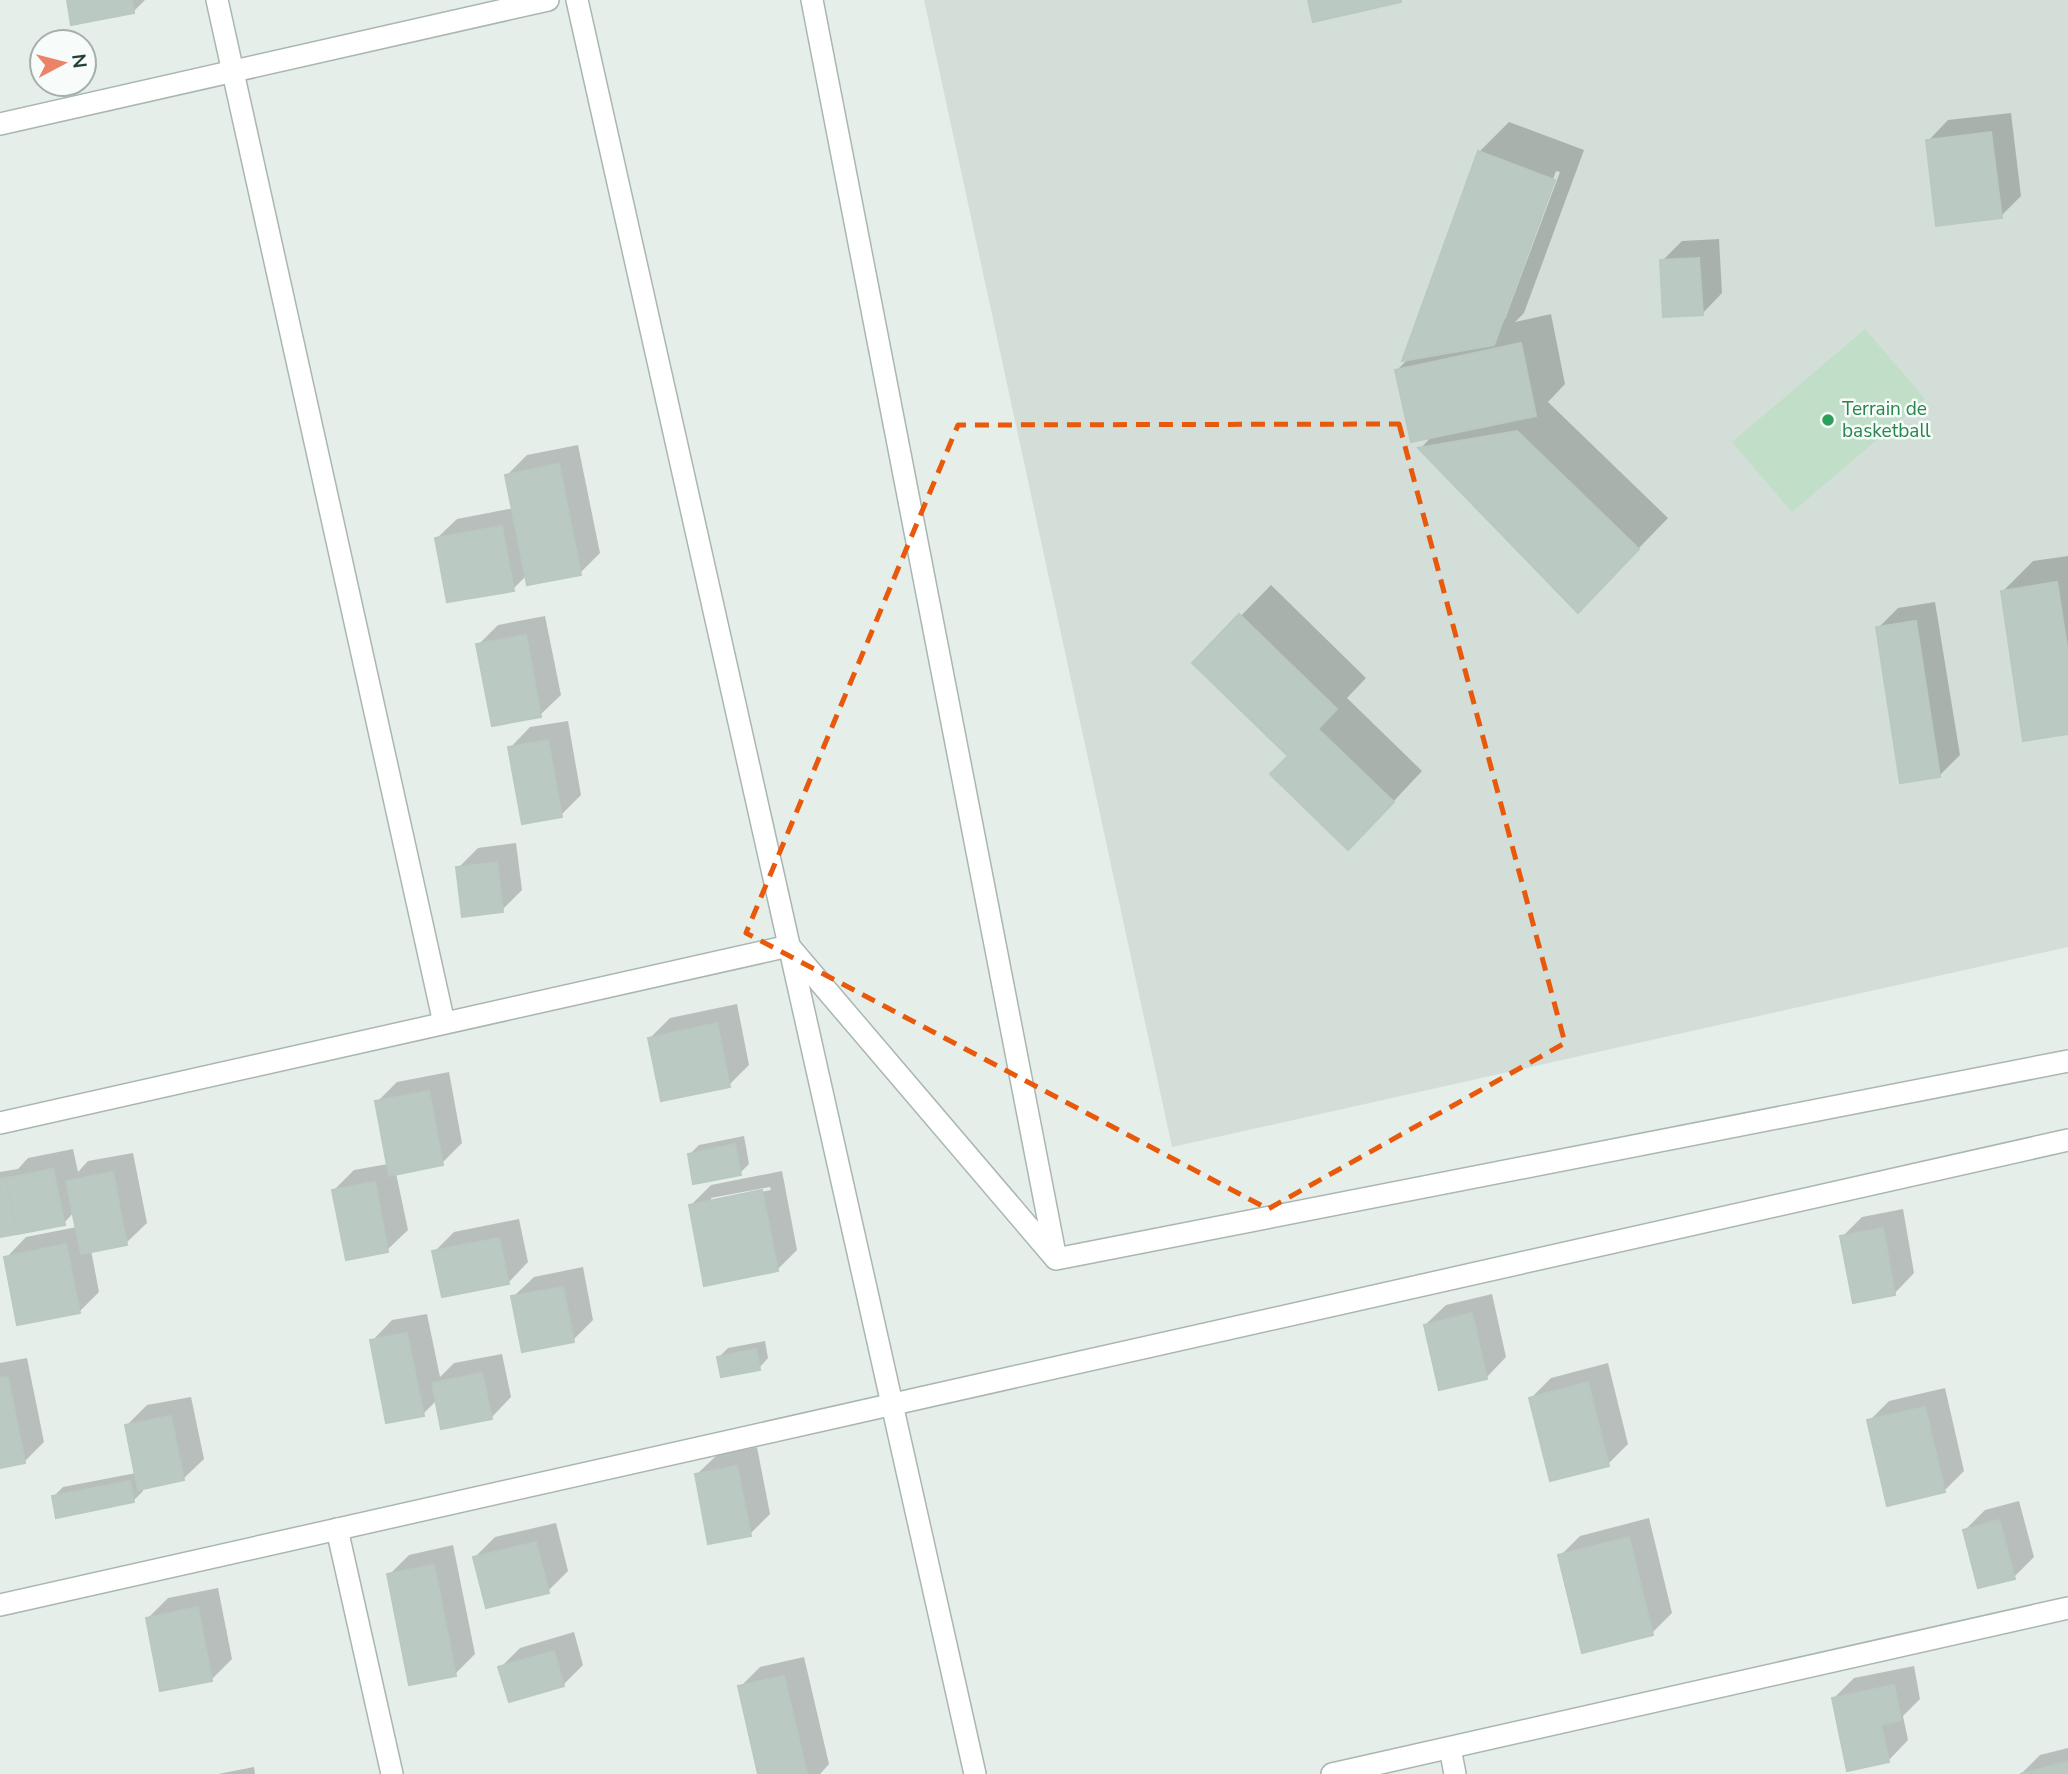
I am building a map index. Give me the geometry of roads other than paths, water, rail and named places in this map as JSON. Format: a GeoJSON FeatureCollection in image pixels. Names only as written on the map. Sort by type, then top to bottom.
{"type":"FeatureCollection","features":[{"type":"Feature","properties":{"kind":"street"},"geometry":{"type":"LineString","coordinates":[[217,0],[444,1023]]}},
{"type":"Feature","properties":{"kind":"street"},"geometry":{"type":"LineString","coordinates":[[0,124],[548,0]]}},
{"type":"Feature","properties":{"kind":"street"},"geometry":{"type":"LineString","coordinates":[[577,0],[975,1774]]}},
{"type":"Feature","properties":{"kind":"street"},"geometry":{"type":"LineString","coordinates":[[812,0],[1056,1259]]}},
{"type":"Feature","properties":{"kind":"street"},"geometry":{"type":"LineString","coordinates":[[0,1123],[789,946]]}},
{"type":"Feature","properties":{"kind":"street"},"geometry":{"type":"LineString","coordinates":[[789,946],[1056,1259]]}},
{"type":"Feature","properties":{"kind":"street"},"geometry":{"type":"LineString","coordinates":[[1056,1259],[2068,1061]]}},
{"type":"Feature","properties":{"kind":"street"},"geometry":{"type":"LineString","coordinates":[[0,1605],[2068,1140]]}},
{"type":"Feature","properties":{"kind":"street"},"geometry":{"type":"LineString","coordinates":[[338,1529],[392,1774]]}},
{"type":"Feature","properties":{"kind":"street"},"geometry":{"type":"LineString","coordinates":[[1332,1774],[2068,1608]]}},
{"type":"Feature","properties":{"kind":"street"},"geometry":{"type":"LineString","coordinates":[[1450,1748],[1455,1774]]}},
{"type":"Feature","properties":{"kind":"place","name":"Terrain de basketball"},"geometry":{"type":"Point","coordinates":[1828,420]}}]}
